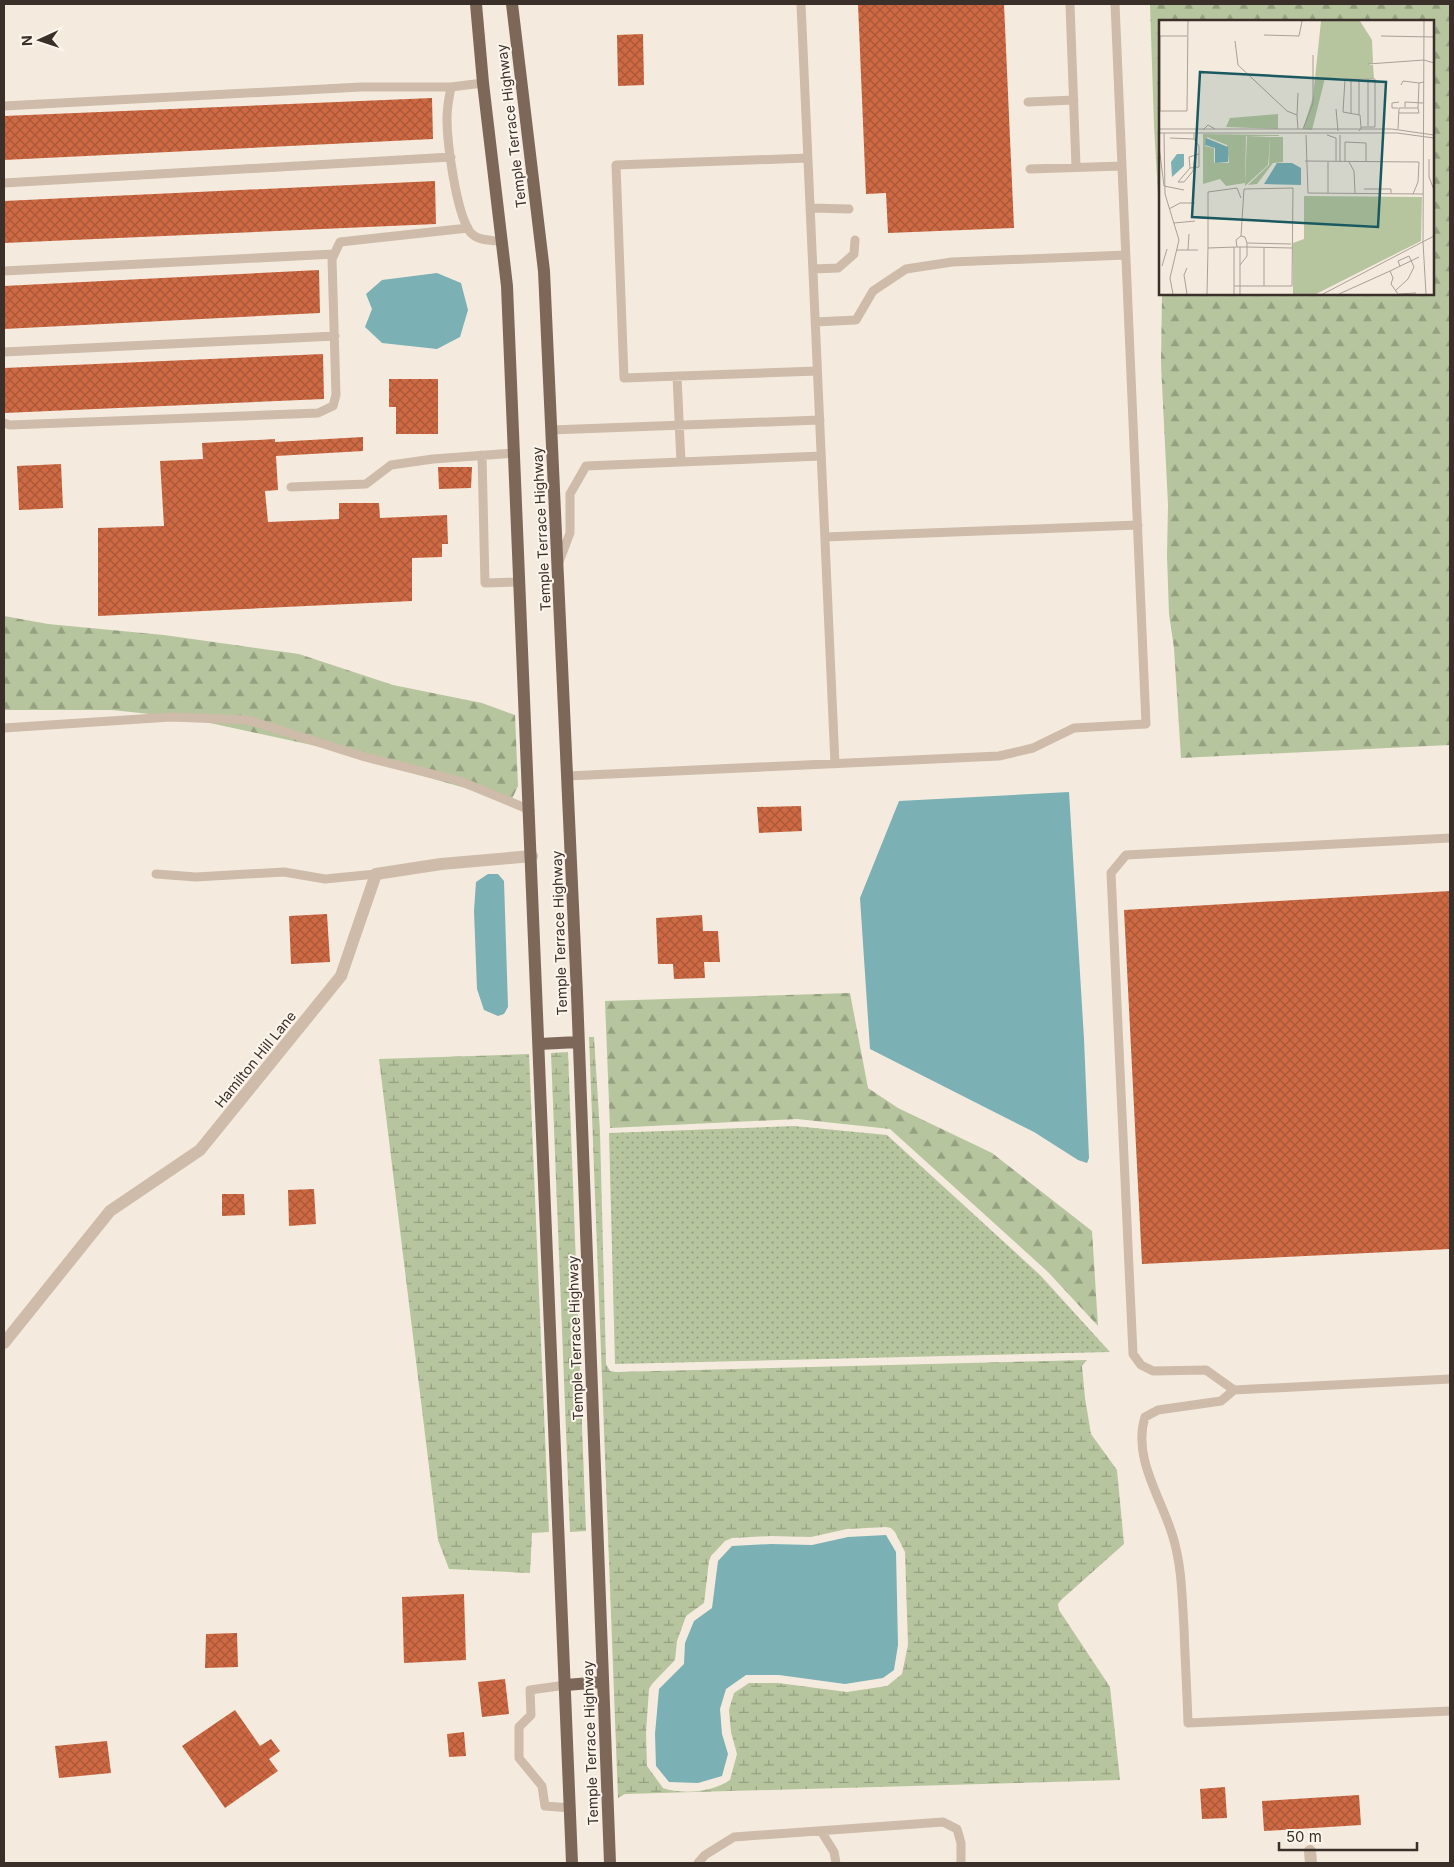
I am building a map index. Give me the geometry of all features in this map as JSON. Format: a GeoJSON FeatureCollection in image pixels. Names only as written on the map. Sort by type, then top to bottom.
{"type":"FeatureCollection","features":[{"type":"Feature","properties":{"kind":"main road","name":"Temple Terrace Highway"},"geometry":{"type":"LineString","coordinates":[[476,4],[507,286],[532,856],[572,1863]]}},
{"type":"Feature","properties":{"kind":"main road","name":"Temple Terrace Highway"},"geometry":{"type":"LineString","coordinates":[[512,4],[544,271],[567,776],[610,1863]]}},
{"type":"Feature","properties":{"kind":"main road"},"geometry":{"type":"LineString","coordinates":[[539,1044],[578,1042]]}},
{"type":"Feature","properties":{"kind":"main road"},"geometry":{"type":"LineString","coordinates":[[566,1685],[602,1682]]}},
{"type":"Feature","properties":{"kind":"street"},"geometry":{"type":"LineString","coordinates":[[376,874],[441,864],[532,856]]}},
{"type":"Feature","properties":{"kind":"street","name":"Hamilton Hill Lane"},"geometry":{"type":"LineString","coordinates":[[4,1343],[110,1210],[200,1150],[341,976],[376,874]]}},
{"type":"Feature","properties":{"kind":"lane"},"geometry":{"type":"LineString","coordinates":[[801,4],[835,764]]}},
{"type":"Feature","properties":{"kind":"lane"},"geometry":{"type":"LineString","coordinates":[[1070,4],[1076,167]]}},
{"type":"Feature","properties":{"kind":"lane"},"geometry":{"type":"LineString","coordinates":[[567,776],[999,756],[1034,748],[1074,728],[1146,724],[1115,4]]}},
{"type":"Feature","properties":{"kind":"lane"},"geometry":{"type":"LineString","coordinates":[[4,106],[361,88],[451,87],[484,83]]}},
{"type":"Feature","properties":{"kind":"lane"},"geometry":{"type":"LineString","coordinates":[[451,87],[447,118],[452,174],[463,216],[471,233],[483,239],[502,242]]}},
{"type":"Feature","properties":{"kind":"lane"},"geometry":{"type":"LineString","coordinates":[[1028,102],[1074,100]]}},
{"type":"Feature","properties":{"kind":"lane"},"geometry":{"type":"LineString","coordinates":[[4,183],[451,157]]}},
{"type":"Feature","properties":{"kind":"lane"},"geometry":{"type":"LineString","coordinates":[[808,158],[616,165],[624,378],[817,370]]}},
{"type":"Feature","properties":{"kind":"lane"},"geometry":{"type":"LineString","coordinates":[[1030,169],[1122,166]]}},
{"type":"Feature","properties":{"kind":"lane"},"geometry":{"type":"LineString","coordinates":[[810,208],[849,209]]}},
{"type":"Feature","properties":{"kind":"lane"},"geometry":{"type":"LineString","coordinates":[[4,423],[10,425],[318,413],[333,406],[336,395],[332,259],[340,242],[468,228]]}},
{"type":"Feature","properties":{"kind":"lane"},"geometry":{"type":"LineString","coordinates":[[813,269],[838,268],[854,254],[855,240]]}},
{"type":"Feature","properties":{"kind":"lane"},"geometry":{"type":"LineString","coordinates":[[4,271],[334,254]]}},
{"type":"Feature","properties":{"kind":"lane"},"geometry":{"type":"LineString","coordinates":[[815,322],[856,320],[873,291],[906,269],[952,262],[1126,255]]}},
{"type":"Feature","properties":{"kind":"lane"},"geometry":{"type":"LineString","coordinates":[[4,352],[335,336]]}},
{"type":"Feature","properties":{"kind":"lane"},"geometry":{"type":"LineString","coordinates":[[678,376],[681,462]]}},
{"type":"Feature","properties":{"kind":"lane"},"geometry":{"type":"LineString","coordinates":[[551,430],[820,420]]}},
{"type":"Feature","properties":{"kind":"lane"},"geometry":{"type":"LineString","coordinates":[[292,487],[366,484],[391,464],[515,453]]}},
{"type":"Feature","properties":{"kind":"lane"},"geometry":{"type":"LineString","coordinates":[[482,456],[485,583],[520,582]]}},
{"type":"Feature","properties":{"kind":"lane"},"geometry":{"type":"LineString","coordinates":[[558,564],[570,532],[570,494],[586,466],[821,456]]}},
{"type":"Feature","properties":{"kind":"lane"},"geometry":{"type":"LineString","coordinates":[[825,537],[1138,525]]}},
{"type":"Feature","properties":{"kind":"lane"},"geometry":{"type":"LineString","coordinates":[[4,728],[171,717],[248,720],[365,758],[460,781],[530,810]]}},
{"type":"Feature","properties":{"kind":"lane"},"geometry":{"type":"LineString","coordinates":[[1234,1390],[1206,1370],[1153,1371],[1141,1365],[1133,1354],[1111,873],[1126,855],[1450,838]]}},
{"type":"Feature","properties":{"kind":"lane"},"geometry":{"type":"LineString","coordinates":[[156,874],[196,877],[284,872],[325,879],[376,874]]}},
{"type":"Feature","properties":{"kind":"lane"},"geometry":{"type":"LineString","coordinates":[[1450,1379],[1234,1390],[1221,1401],[1158,1410],[1145,1417],[1141,1430],[1143,1451],[1153,1488],[1173,1536],[1182,1578],[1188,1723],[1450,1711]]}},
{"type":"Feature","properties":{"kind":"lane"},"geometry":{"type":"LineString","coordinates":[[566,1685],[530,1690],[531,1715],[520,1727],[519,1758],[542,1786],[545,1806],[571,1808]]}},
{"type":"Feature","properties":{"kind":"lane"},"geometry":{"type":"LineString","coordinates":[[698,1863],[706,1855],[734,1837],[943,1822],[957,1829],[961,1843],[961,1863]]}},
{"type":"Feature","properties":{"kind":"lane"},"geometry":{"type":"LineString","coordinates":[[821,1831],[834,1852],[836,1863]]}},
{"type":"Feature","properties":{"kind":"green space"},"geometry":{"type":"Polygon","coordinates":[[[1150,4],[1450,4],[1450,745],[1181,758],[1174,648],[1169,614],[1168,505],[1161,364],[1162,295],[1434,295],[1434,20],[1159,20],[1159,213],[1150,4]]]}},
{"type":"Feature","properties":{"kind":"green space"},"geometry":{"type":"Polygon","coordinates":[[[4,616],[48,624],[164,635],[299,654],[393,685],[482,703],[515,715],[518,786],[511,801],[321,747],[187,718],[112,710],[4,710],[4,616]]]}},
{"type":"Feature","properties":{"kind":"green space"},"geometry":{"type":"Polygon","coordinates":[[[850,993],[868,1088],[898,1108],[992,1153],[1092,1231],[1098,1326],[1048,1272],[890,1129],[797,1119],[610,1128],[605,1001],[850,993]]]}},
{"type":"Feature","properties":{"kind":"green space"},"geometry":{"type":"Polygon","coordinates":[[[589,1037],[594,1037],[600,1132],[606,1364],[610,1371],[1087,1360],[1082,1366],[1091,1434],[1117,1470],[1124,1544],[1058,1604],[1059,1610],[1110,1687],[1120,1780],[625,1794],[618,1798],[589,1037]],[[891,1528],[847,1529],[811,1537],[771,1536],[732,1538],[725,1541],[711,1556],[704,1603],[686,1616],[677,1641],[675,1660],[649,1689],[646,1733],[647,1766],[663,1788],[689,1792],[707,1790],[730,1780],[737,1754],[731,1732],[729,1710],[734,1693],[749,1683],[778,1683],[847,1692],[887,1686],[902,1674],[908,1645],[905,1552],[891,1528]]]}},
{"type":"Feature","properties":{"kind":"green space"},"geometry":{"type":"Polygon","coordinates":[[[568,1052],[586,1531],[570,1532],[551,1053],[568,1052]]]}},
{"type":"Feature","properties":{"kind":"green space"},"geometry":{"type":"Polygon","coordinates":[[[529,1054],[549,1532],[532,1533],[530,1573],[449,1569],[438,1540],[379,1059],[529,1054]]]}},
{"type":"Feature","properties":{"kind":"green space"},"geometry":{"type":"Polygon","coordinates":[[[794,1126],[887,1135],[1040,1275],[1110,1352],[615,1364],[609,1133],[794,1126]]]}},
{"type":"Feature","properties":{"kind":"water"},"geometry":{"type":"Polygon","coordinates":[[[437,273],[461,283],[468,310],[460,337],[437,349],[382,343],[365,327],[372,309],[366,294],[382,280],[437,273]]]}},
{"type":"Feature","properties":{"kind":"water"},"geometry":{"type":"Polygon","coordinates":[[[1069,792],[1084,1039],[1089,1158],[1087,1163],[1078,1160],[1034,1132],[870,1049],[860,898],[899,801],[1069,792]]]}},
{"type":"Feature","properties":{"kind":"water"},"geometry":{"type":"Polygon","coordinates":[[[488,874],[498,874],[504,881],[508,1007],[504,1014],[498,1016],[484,1010],[477,989],[474,911],[476,882],[488,874]]]}},
{"type":"Feature","properties":{"kind":"water"},"geometry":{"type":"Polygon","coordinates":[[[886,1535],[896,1552],[898,1645],[894,1670],[883,1678],[845,1684],[779,1675],[746,1675],[726,1689],[720,1709],[722,1734],[728,1754],[722,1776],[698,1783],[669,1782],[656,1766],[655,1734],[659,1689],[684,1664],[685,1643],[694,1621],[712,1608],[718,1561],[732,1546],[771,1544],[812,1545],[848,1537],[886,1535]]]}},
{"type":"Feature","properties":{"kind":"building"},"geometry":{"type":"Polygon","coordinates":[[[858,4],[1004,4],[1014,228],[888,233],[886,193],[866,194],[858,4]]]}},
{"type":"Feature","properties":{"kind":"building"},"geometry":{"type":"Polygon","coordinates":[[[643,34],[644,85],[618,86],[617,35],[643,34]]]}},
{"type":"Feature","properties":{"kind":"building"},"geometry":{"type":"Polygon","coordinates":[[[432,98],[433,139],[4,160],[4,116],[432,98]]]}},
{"type":"Feature","properties":{"kind":"building"},"geometry":{"type":"Polygon","coordinates":[[[435,181],[436,224],[4,243],[4,201],[435,181]]]}},
{"type":"Feature","properties":{"kind":"building"},"geometry":{"type":"Polygon","coordinates":[[[319,270],[320,313],[4,329],[4,286],[319,270]]]}},
{"type":"Feature","properties":{"kind":"building"},"geometry":{"type":"Polygon","coordinates":[[[323,354],[324,399],[4,413],[4,368],[323,354]]]}},
{"type":"Feature","properties":{"kind":"building"},"geometry":{"type":"Polygon","coordinates":[[[389,379],[438,379],[438,434],[396,434],[396,407],[389,407],[389,379]]]}},
{"type":"Feature","properties":{"kind":"building"},"geometry":{"type":"Polygon","coordinates":[[[363,437],[363,451],[276,456],[278,490],[265,491],[268,522],[339,519],[339,503],[379,503],[380,518],[447,515],[448,544],[442,544],[442,557],[412,558],[412,601],[98,616],[98,528],[164,526],[160,461],[203,459],[202,443],[275,439],[275,442],[363,437]]]}},
{"type":"Feature","properties":{"kind":"building"},"geometry":{"type":"Polygon","coordinates":[[[61,464],[63,508],[19,510],[17,466],[61,464]]]}},
{"type":"Feature","properties":{"kind":"building"},"geometry":{"type":"Polygon","coordinates":[[[438,467],[472,467],[471,488],[439,489],[438,467]]]}},
{"type":"Feature","properties":{"kind":"building"},"geometry":{"type":"Polygon","coordinates":[[[801,806],[802,831],[759,833],[757,807],[801,806]]]}},
{"type":"Feature","properties":{"kind":"building"},"geometry":{"type":"Polygon","coordinates":[[[1450,891],[1450,1249],[1142,1264],[1124,910],[1450,891]]]}},
{"type":"Feature","properties":{"kind":"building"},"geometry":{"type":"Polygon","coordinates":[[[327,914],[330,962],[291,964],[289,916],[327,914]]]}},
{"type":"Feature","properties":{"kind":"building"},"geometry":{"type":"Polygon","coordinates":[[[702,915],[703,931],[718,931],[720,962],[704,962],[705,978],[674,979],[673,964],[658,964],[656,918],[702,915]]]}},
{"type":"Feature","properties":{"kind":"building"},"geometry":{"type":"Polygon","coordinates":[[[314,1189],[316,1224],[289,1226],[288,1190],[314,1189]]]}},
{"type":"Feature","properties":{"kind":"building"},"geometry":{"type":"Polygon","coordinates":[[[222,1194],[244,1194],[245,1215],[222,1216],[222,1194]]]}},
{"type":"Feature","properties":{"kind":"building"},"geometry":{"type":"Polygon","coordinates":[[[464,1594],[466,1660],[404,1663],[402,1597],[464,1594]]]}},
{"type":"Feature","properties":{"kind":"building"},"geometry":{"type":"Polygon","coordinates":[[[237,1633],[238,1667],[205,1668],[206,1634],[237,1633]]]}},
{"type":"Feature","properties":{"kind":"building"},"geometry":{"type":"Polygon","coordinates":[[[505,1679],[509,1714],[482,1717],[478,1682],[505,1679]]]}},
{"type":"Feature","properties":{"kind":"building"},"geometry":{"type":"Polygon","coordinates":[[[235,1710],[260,1746],[271,1739],[280,1751],[269,1759],[278,1771],[225,1808],[182,1746],[235,1710]]]}},
{"type":"Feature","properties":{"kind":"building"},"geometry":{"type":"Polygon","coordinates":[[[464,1732],[466,1756],[449,1757],[447,1734],[464,1732]]]}},
{"type":"Feature","properties":{"kind":"building"},"geometry":{"type":"Polygon","coordinates":[[[107,1741],[111,1773],[59,1778],[55,1746],[107,1741]]]}},
{"type":"Feature","properties":{"kind":"building"},"geometry":{"type":"Polygon","coordinates":[[[1225,1787],[1227,1818],[1202,1819],[1200,1789],[1225,1787]]]}},
{"type":"Feature","properties":{"kind":"building"},"geometry":{"type":"Polygon","coordinates":[[[1359,1795],[1361,1825],[1264,1831],[1262,1801],[1359,1795]]]}}]}
